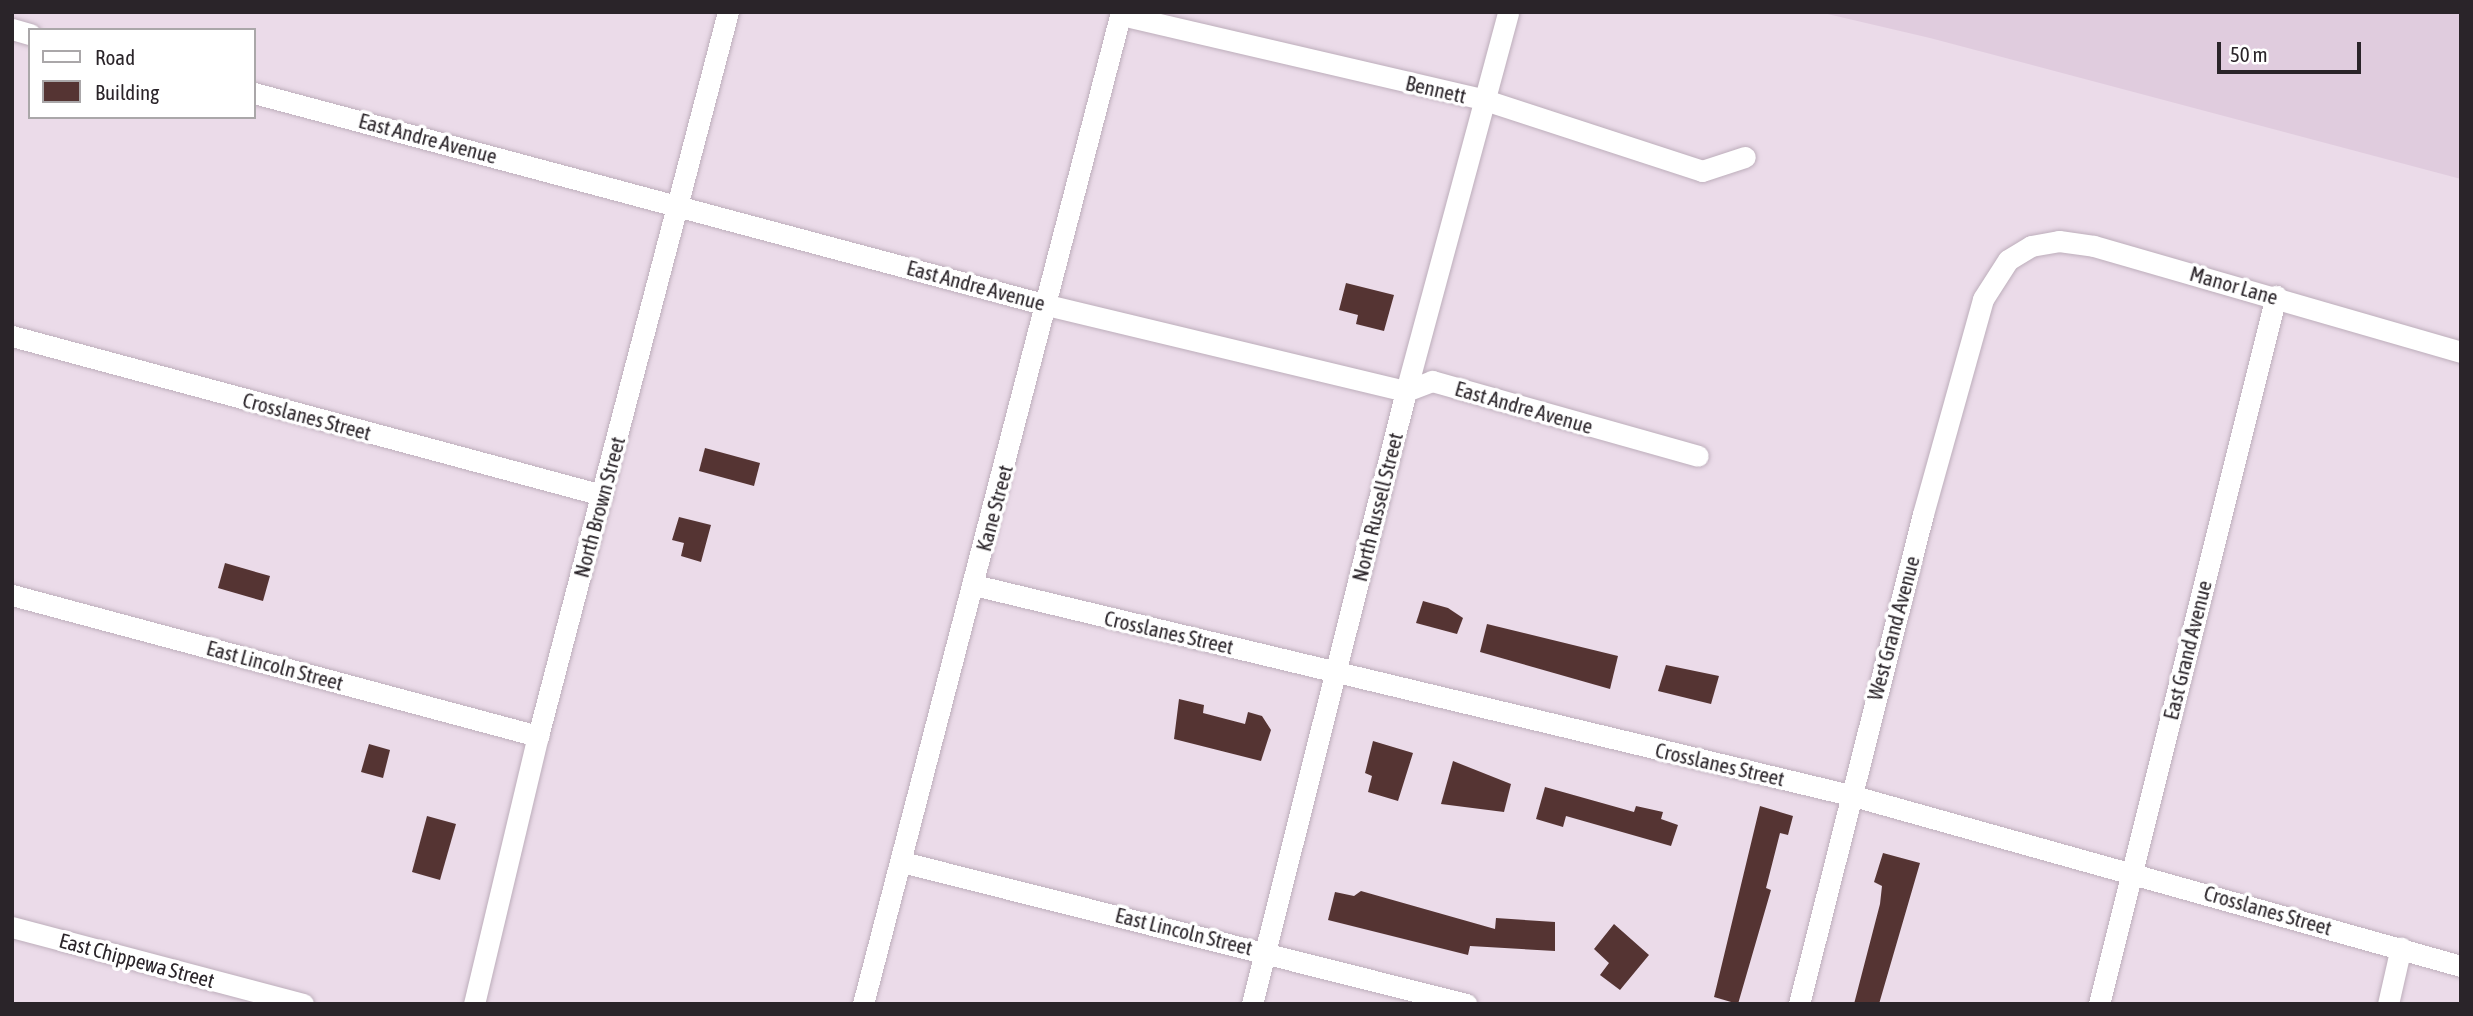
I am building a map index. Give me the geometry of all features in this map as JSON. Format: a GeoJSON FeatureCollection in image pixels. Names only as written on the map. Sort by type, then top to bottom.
{"type":"FeatureCollection","features":[{"type":"Feature","properties":{"kind":"street","name":"North Brown Street"},"geometry":{"type":"LineString","coordinates":[[474,1004],[538,736],[681,205],[728,12]]}},
{"type":"Feature","properties":{"kind":"street","name":"North Russell Street"},"geometry":{"type":"LineString","coordinates":[[1252,1004],[1406,391],[1508,12]]}},
{"type":"Feature","properties":{"kind":"street","name":"Bennett"},"geometry":{"type":"LineString","coordinates":[[1121,14],[1485,100],[1702,171],[1745,157]]}},
{"type":"Feature","properties":{"kind":"street","name":"Kane Street"},"geometry":{"type":"LineString","coordinates":[[863,1004],[1121,14]]}},
{"type":"Feature","properties":{"kind":"street","name":"East Andre Avenue"},"geometry":{"type":"LineString","coordinates":[[256,94],[1047,305],[1406,391],[1432,382],[1698,456]]}},
{"type":"Feature","properties":{"kind":"street","name":"Manor Lane"},"geometry":{"type":"LineString","coordinates":[[2008,260],[2031,246],[2059,241],[2094,246],[2276,296],[2461,352]]}},
{"type":"Feature","properties":{"kind":"street","name":"West Grand Avenue"},"geometry":{"type":"LineString","coordinates":[[1799,1004],[1850,795],[1983,299],[2008,260]]}},
{"type":"Feature","properties":{"kind":"street","name":"East Grand Avenue"},"geometry":{"type":"LineString","coordinates":[[2099,1004],[2276,296]]}},
{"type":"Feature","properties":{"kind":"street","name":"Crosslanes Street"},"geometry":{"type":"LineString","coordinates":[[12,336],[602,495]]}},
{"type":"Feature","properties":{"kind":"street","name":"Crosslanes Street"},"geometry":{"type":"LineString","coordinates":[[974,585],[1850,795],[2401,947],[2461,966]]}},
{"type":"Feature","properties":{"kind":"street","name":"East Lincoln Street"},"geometry":{"type":"LineString","coordinates":[[12,595],[538,736]]}},
{"type":"Feature","properties":{"kind":"street","name":"East Lincoln Street"},"geometry":{"type":"LineString","coordinates":[[902,862],[1265,950],[1466,1004]]}},
{"type":"Feature","properties":{"kind":"street","name":"East Chippewa Street"},"geometry":{"type":"LineString","coordinates":[[12,927],[303,1004]]}},
{"type":"Feature","properties":{"kind":"street"},"geometry":{"type":"LineString","coordinates":[[2388,1004],[2401,947]]}},
{"type":"Feature","properties":{"kind":"shaded area"},"geometry":{"type":"Polygon","coordinates":[[[1819,12],[2461,12],[2461,179],[1930,38],[1819,12]]]}},
{"type":"Feature","properties":{"kind":"building"},"geometry":{"type":"Polygon","coordinates":[[[1346,283],[1394,295],[1384,331],[1356,324],[1358,315],[1339,310],[1346,283]]]}},
{"type":"Feature","properties":{"kind":"building"},"geometry":{"type":"Polygon","coordinates":[[[705,448],[760,463],[754,486],[699,471],[705,448]]]}},
{"type":"Feature","properties":{"kind":"building"},"geometry":{"type":"Polygon","coordinates":[[[679,517],[711,525],[701,562],[681,556],[684,543],[672,540],[679,517]]]}},
{"type":"Feature","properties":{"kind":"building"},"geometry":{"type":"Polygon","coordinates":[[[225,563],[270,576],[263,601],[218,588],[225,563]]]}},
{"type":"Feature","properties":{"kind":"building"},"geometry":{"type":"Polygon","coordinates":[[[1423,601],[1448,608],[1463,618],[1457,634],[1416,623],[1423,601]]]}},
{"type":"Feature","properties":{"kind":"building"},"geometry":{"type":"Polygon","coordinates":[[[1487,624],[1618,656],[1610,689],[1480,652],[1487,624]]]}},
{"type":"Feature","properties":{"kind":"building"},"geometry":{"type":"Polygon","coordinates":[[[1666,665],[1719,676],[1711,704],[1658,691],[1666,665]]]}},
{"type":"Feature","properties":{"kind":"building"},"geometry":{"type":"Polygon","coordinates":[[[1179,699],[1204,705],[1203,713],[1245,724],[1248,712],[1262,716],[1271,730],[1261,761],[1174,739],[1179,699]]]}},
{"type":"Feature","properties":{"kind":"building"},"geometry":{"type":"Polygon","coordinates":[[[1373,741],[1413,753],[1398,801],[1368,792],[1372,776],[1365,773],[1373,741]]]}},
{"type":"Feature","properties":{"kind":"building"},"geometry":{"type":"Polygon","coordinates":[[[369,744],[390,750],[383,778],[361,772],[369,744]]]}},
{"type":"Feature","properties":{"kind":"building"},"geometry":{"type":"Polygon","coordinates":[[[1453,761],[1511,784],[1504,812],[1441,804],[1453,761]]]}},
{"type":"Feature","properties":{"kind":"building"},"geometry":{"type":"Polygon","coordinates":[[[1545,787],[1634,812],[1636,806],[1663,812],[1661,819],[1678,825],[1671,846],[1566,816],[1563,827],[1536,819],[1545,787]]]}},
{"type":"Feature","properties":{"kind":"building"},"geometry":{"type":"Polygon","coordinates":[[[1760,806],[1793,816],[1788,835],[1780,833],[1766,888],[1771,890],[1738,1004],[1714,997],[1760,806]]]}},
{"type":"Feature","properties":{"kind":"building"},"geometry":{"type":"Polygon","coordinates":[[[427,816],[456,824],[440,880],[412,872],[427,816]]]}},
{"type":"Feature","properties":{"kind":"building"},"geometry":{"type":"Polygon","coordinates":[[[1883,853],[1920,863],[1879,1004],[1854,1004],[1880,904],[1882,886],[1874,882],[1883,853]]]}},
{"type":"Feature","properties":{"kind":"building"},"geometry":{"type":"Polygon","coordinates":[[[1361,891],[1495,929],[1496,918],[1555,922],[1555,951],[1470,946],[1468,955],[1328,920],[1335,892],[1354,896],[1361,891]]]}},
{"type":"Feature","properties":{"kind":"building"},"geometry":{"type":"Polygon","coordinates":[[[1614,924],[1649,955],[1620,990],[1600,975],[1609,963],[1594,949],[1614,924]]]}}]}
